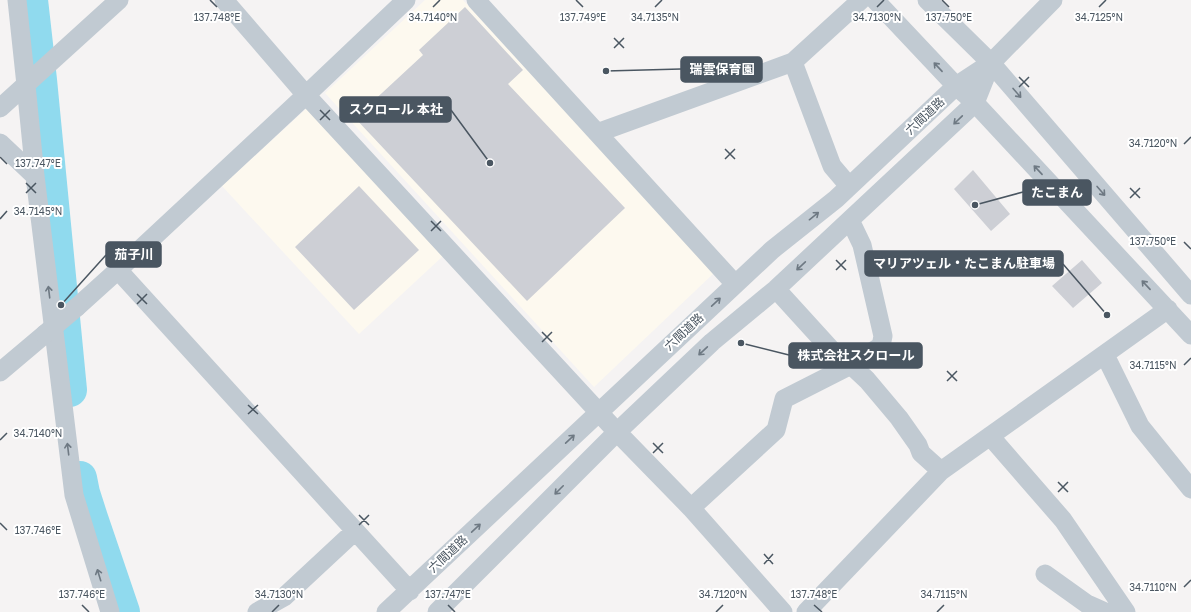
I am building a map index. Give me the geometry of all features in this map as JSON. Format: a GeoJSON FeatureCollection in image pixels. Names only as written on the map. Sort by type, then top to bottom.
{"type":"FeatureCollection","features":[{"type":"Feature","properties":{"kind":"street"},"geometry":{"type":"LineString","coordinates":[[17,0],[35,176],[74,495],[110,612]]}},
{"type":"Feature","properties":{"kind":"street"},"geometry":{"type":"LineString","coordinates":[[0,108],[119,0]]}},
{"type":"Feature","properties":{"kind":"street"},"geometry":{"type":"LineString","coordinates":[[224,0],[306,94],[598,412],[691,508],[783,612]]}},
{"type":"Feature","properties":{"kind":"street"},"geometry":{"type":"LineString","coordinates":[[0,372],[118,270],[406,0]]}},
{"type":"Feature","properties":{"kind":"street"},"geometry":{"type":"LineString","coordinates":[[476,0],[735,284]]}},
{"type":"Feature","properties":{"kind":"street"},"geometry":{"type":"LineString","coordinates":[[598,133],[793,62],[861,0]]}},
{"type":"Feature","properties":{"kind":"street"},"geometry":{"type":"LineString","coordinates":[[875,0],[956,86],[975,103],[1191,335]]}},
{"type":"Feature","properties":{"kind":"street"},"geometry":{"type":"LineString","coordinates":[[926,0],[991,63],[1190,292]]}},
{"type":"Feature","properties":{"kind":"street","name":"六間道路"},"geometry":{"type":"LineString","coordinates":[[386,612],[772,250],[836,198],[956,86],[991,63],[1052,0]]}},
{"type":"Feature","properties":{"kind":"street"},"geometry":{"type":"LineString","coordinates":[[793,62],[832,166],[849,186]]}},
{"type":"Feature","properties":{"kind":"street","name":"六間道路"},"geometry":{"type":"LineString","coordinates":[[437,612],[617,432],[712,342],[776,289],[975,103],[991,63]]}},
{"type":"Feature","properties":{"kind":"street"},"geometry":{"type":"LineString","coordinates":[[0,143],[35,176]]}},
{"type":"Feature","properties":{"kind":"street"},"geometry":{"type":"LineString","coordinates":[[691,508],[776,430],[784,399],[849,366],[881,346],[883,336],[862,245],[850,220]]}},
{"type":"Feature","properties":{"kind":"street"},"geometry":{"type":"LineString","coordinates":[[118,270],[410,591]]}},
{"type":"Feature","properties":{"kind":"street"},"geometry":{"type":"LineString","coordinates":[[776,289],[849,366],[867,380],[899,418],[918,445],[921,453],[941,471]]}},
{"type":"Feature","properties":{"kind":"street"},"geometry":{"type":"LineString","coordinates":[[806,612],[941,471],[1168,309]]}},
{"type":"Feature","properties":{"kind":"street"},"geometry":{"type":"LineString","coordinates":[[1105,355],[1140,426],[1191,489]]}},
{"type":"Feature","properties":{"kind":"street"},"geometry":{"type":"LineString","coordinates":[[990,436],[1063,520],[1126,612]]}},
{"type":"Feature","properties":{"kind":"street"},"geometry":{"type":"LineString","coordinates":[[257,612],[284,597],[355,531]]}},
{"type":"Feature","properties":{"kind":"street"},"geometry":{"type":"LineString","coordinates":[[1045,574],[1087,604],[1106,612]]}},
{"type":"Feature","properties":{"kind":"shaded area"},"geometry":{"type":"Polygon","coordinates":[[[425,0],[463,0],[714,273],[594,387],[325,93],[425,0]]]}},
{"type":"Feature","properties":{"kind":"shaded area"},"geometry":{"type":"Polygon","coordinates":[[[307,108],[443,256],[359,334],[222,186],[307,108]]]}},
{"type":"Feature","properties":{"kind":"building"},"geometry":{"type":"Polygon","coordinates":[[[465,7],[523,70],[508,84],[625,208],[527,301],[355,118],[423,55],[419,50],[465,7]]]}},
{"type":"Feature","properties":{"kind":"building"},"geometry":{"type":"Polygon","coordinates":[[[973,170],[1010,214],[991,231],[954,189],[973,170]]]}},
{"type":"Feature","properties":{"kind":"building"},"geometry":{"type":"Polygon","coordinates":[[[359,186],[419,250],[354,310],[295,247],[359,186]]]}},
{"type":"Feature","properties":{"kind":"building"},"geometry":{"type":"Polygon","coordinates":[[[1082,260],[1102,283],[1073,308],[1052,286],[1082,260]]]}},
{"type":"Feature","properties":{"kind":"waterway"},"geometry":{"type":"LineString","coordinates":[[31,0],[70,390]]}},
{"type":"Feature","properties":{"kind":"waterway"},"geometry":{"type":"LineString","coordinates":[[80,478],[91,518],[123,612]]}},
{"type":"Feature","properties":{"kind":"place","name":"瑞雲保育園"},"geometry":{"type":"Point","coordinates":[606,71]}},
{"type":"Feature","properties":{"kind":"place","name":"スクロール 本社"},"geometry":{"type":"Point","coordinates":[490,163]}},
{"type":"Feature","properties":{"kind":"place","name":"たこまん"},"geometry":{"type":"Point","coordinates":[975,205]}},
{"type":"Feature","properties":{"kind":"place","name":"茄子川"},"geometry":{"type":"Point","coordinates":[61,305]}},
{"type":"Feature","properties":{"kind":"place","name":"マリアツェル・たこまん駐車場"},"geometry":{"type":"Point","coordinates":[1107,315]}},
{"type":"Feature","properties":{"kind":"place","name":"株式会社スクロール"},"geometry":{"type":"Point","coordinates":[741,343]}}]}
